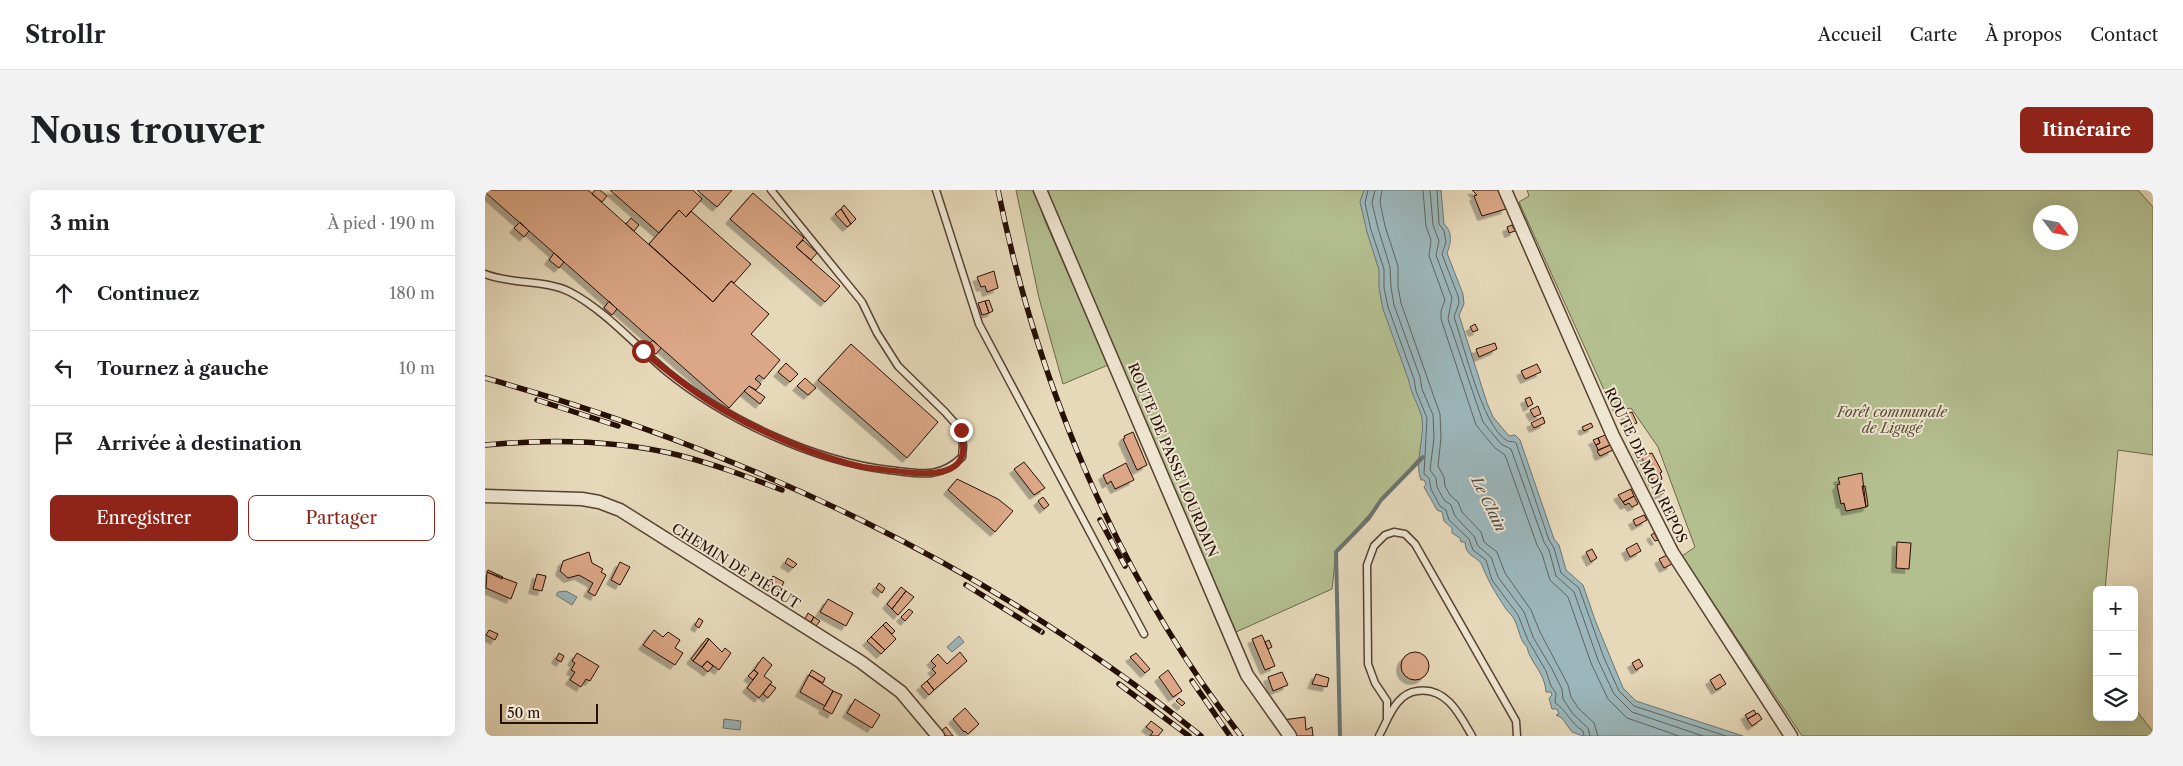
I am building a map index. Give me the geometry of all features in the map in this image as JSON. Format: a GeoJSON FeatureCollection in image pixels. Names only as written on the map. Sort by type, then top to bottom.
{"type":"FeatureCollection","features":[{"type":"Feature","properties":{"kind":"street","name":"ROUTE DE PASSE LOURDAIN"},"geometry":{"type":"LineString","coordinates":[[1040,190],[1247,675],[1289,736]]}},
{"type":"Feature","properties":{"kind":"street","name":"ROUTE DE MON REPOS"},"geometry":{"type":"LineString","coordinates":[[1505,190],[1613,436],[1672,552],[1791,736]]}},
{"type":"Feature","properties":{"kind":"street","name":"CHEMIN DE PIÉGUT"},"geometry":{"type":"LineString","coordinates":[[485,496],[582,499],[599,502],[620,510],[861,662],[901,692],[938,736]]}},
{"type":"Feature","properties":{"kind":"lane"},"geometry":{"type":"LineString","coordinates":[[485,274],[548,285],[568,291],[595,309],[689,388],[759,430],[833,458],[863,467],[917,473],[941,473],[954,465],[962,457],[961,430],[898,366],[877,333],[862,302],[771,190]]}},
{"type":"Feature","properties":{"kind":"lane"},"geometry":{"type":"LineString","coordinates":[[936,190],[979,324],[1144,634]]}},
{"type":"Feature","properties":{"kind":"lane"},"geometry":{"type":"LineString","coordinates":[[1387,720],[1387,701],[1375,683],[1368,664],[1367,565],[1375,546],[1385,535],[1394,532],[1405,534],[1415,544],[1516,721],[1519,733],[1517,736]]}},
{"type":"Feature","properties":{"kind":"lane"},"geometry":{"type":"LineString","coordinates":[[1379,736],[1397,703],[1409,692],[1426,689],[1439,693],[1458,712],[1472,736]]}},
{"type":"Feature","properties":{"kind":"green space"},"geometry":{"type":"Polygon","coordinates":[[[1016,190],[1035,190],[1045,221],[1108,365],[1063,384],[1039,298],[1016,190]]]}},
{"type":"Feature","properties":{"kind":"green space"},"geometry":{"type":"Polygon","coordinates":[[[1046,190],[1396,190],[1448,425],[1336,552],[1332,589],[1236,632],[1046,190]]]}},
{"type":"Feature","properties":{"kind":"green space","name":"Forêt communale de Ligugé"},"geometry":{"type":"Polygon","coordinates":[[[1527,190],[2138,190],[2153,207],[2153,455],[2118,450],[2105,586],[2093,586],[2093,721],[2138,721],[2138,712],[2153,732],[2153,736],[1802,736],[1682,556],[1695,547],[1658,447],[1631,408],[1614,412],[1519,202],[1529,196],[1527,190]]]}},
{"type":"Feature","properties":{"kind":"water","name":"Le Clain"},"geometry":{"type":"Polygon","coordinates":[[[1364,190],[1441,190],[1444,224],[1449,230],[1450,238],[1447,253],[1463,294],[1464,304],[1459,315],[1487,403],[1493,417],[1509,436],[1515,435],[1520,440],[1554,539],[1559,545],[1566,570],[1583,585],[1623,688],[1636,701],[1743,736],[1583,736],[1572,732],[1562,718],[1556,715],[1559,714],[1557,709],[1552,709],[1549,698],[1552,695],[1551,692],[1546,692],[1543,679],[1523,642],[1514,619],[1496,593],[1480,562],[1467,551],[1465,542],[1461,542],[1460,538],[1452,533],[1452,528],[1444,521],[1442,512],[1437,510],[1424,487],[1426,484],[1424,480],[1421,480],[1419,458],[1423,425],[1422,418],[1383,309],[1379,288],[1379,270],[1360,202],[1364,190]]]}},
{"type":"Feature","properties":{"kind":"water"},"geometry":{"type":"Polygon","coordinates":[[[566,591],[577,597],[572,605],[556,595],[558,592],[566,591]]]}},
{"type":"Feature","properties":{"kind":"water"},"geometry":{"type":"Polygon","coordinates":[[[959,636],[964,642],[952,652],[947,647],[959,636]]]}},
{"type":"Feature","properties":{"kind":"water"},"geometry":{"type":"Polygon","coordinates":[[[724,719],[741,721],[740,730],[723,728],[724,719]]]}},
{"type":"Feature","properties":{"kind":"building"},"geometry":{"type":"Polygon","coordinates":[[[486,190],[588,190],[713,302],[731,281],[769,314],[751,334],[780,360],[764,379],[759,375],[755,379],[761,384],[756,390],[749,386],[729,408],[485,192],[486,190]]]}},
{"type":"Feature","properties":{"kind":"building"},"geometry":{"type":"Polygon","coordinates":[[[595,190],[600,190],[607,196],[602,202],[592,194],[595,190]]]}},
{"type":"Feature","properties":{"kind":"building"},"geometry":{"type":"Polygon","coordinates":[[[610,190],[693,190],[702,199],[686,217],[679,210],[659,233],[610,190]]]}},
{"type":"Feature","properties":{"kind":"building"},"geometry":{"type":"Polygon","coordinates":[[[697,190],[732,190],[717,207],[697,190]]]}},
{"type":"Feature","properties":{"kind":"building"},"geometry":{"type":"Polygon","coordinates":[[[1472,190],[1498,190],[1506,209],[1482,216],[1474,196],[1477,195],[1472,190]]]}},
{"type":"Feature","properties":{"kind":"building"},"geometry":{"type":"Polygon","coordinates":[[[753,193],[804,238],[796,247],[840,286],[825,302],[730,219],[753,193]]]}},
{"type":"Feature","properties":{"kind":"building"},"geometry":{"type":"Polygon","coordinates":[[[844,205],[856,219],[851,224],[841,209],[844,205]]]}},
{"type":"Feature","properties":{"kind":"building"},"geometry":{"type":"Polygon","coordinates":[[[841,209],[851,224],[847,227],[835,214],[841,209]]]}},
{"type":"Feature","properties":{"kind":"building"},"geometry":{"type":"Polygon","coordinates":[[[679,210],[686,217],[691,211],[751,264],[734,283],[731,281],[713,302],[649,244],[679,210]]]}},
{"type":"Feature","properties":{"kind":"building"},"geometry":{"type":"Polygon","coordinates":[[[631,218],[639,225],[634,231],[626,224],[631,218]]]}},
{"type":"Feature","properties":{"kind":"building"},"geometry":{"type":"Polygon","coordinates":[[[520,222],[529,231],[524,237],[514,228],[520,222]]]}},
{"type":"Feature","properties":{"kind":"building"},"geometry":{"type":"Polygon","coordinates":[[[1512,225],[1515,231],[1509,233],[1507,227],[1512,225]]]}},
{"type":"Feature","properties":{"kind":"building"},"geometry":{"type":"Polygon","coordinates":[[[803,240],[817,253],[811,260],[796,247],[803,240]]]}},
{"type":"Feature","properties":{"kind":"building"},"geometry":{"type":"Polygon","coordinates":[[[554,253],[564,262],[559,268],[549,260],[554,253]]]}},
{"type":"Feature","properties":{"kind":"building"},"geometry":{"type":"Polygon","coordinates":[[[994,271],[998,288],[987,292],[985,286],[981,287],[977,277],[994,271]]]}},
{"type":"Feature","properties":{"kind":"building"},"geometry":{"type":"Polygon","coordinates":[[[989,300],[993,311],[989,313],[985,301],[989,300]]]}},
{"type":"Feature","properties":{"kind":"building"},"geometry":{"type":"Polygon","coordinates":[[[609,301],[617,309],[612,315],[604,308],[609,301]]]}},
{"type":"Feature","properties":{"kind":"building"},"geometry":{"type":"Polygon","coordinates":[[[985,301],[989,313],[982,315],[978,303],[985,301]]]}},
{"type":"Feature","properties":{"kind":"building"},"geometry":{"type":"Polygon","coordinates":[[[1475,324],[1478,330],[1473,332],[1470,327],[1475,324]]]}},
{"type":"Feature","properties":{"kind":"building"},"geometry":{"type":"Polygon","coordinates":[[[653,340],[661,348],[656,354],[647,346],[653,340]]]}},
{"type":"Feature","properties":{"kind":"building"},"geometry":{"type":"Polygon","coordinates":[[[1495,343],[1497,349],[1479,357],[1476,349],[1495,343]]]}},
{"type":"Feature","properties":{"kind":"building"},"geometry":{"type":"Polygon","coordinates":[[[851,344],[938,422],[907,458],[818,380],[851,344]]]}},
{"type":"Feature","properties":{"kind":"building"},"geometry":{"type":"Polygon","coordinates":[[[786,363],[798,374],[790,382],[778,372],[786,363]]]}},
{"type":"Feature","properties":{"kind":"building"},"geometry":{"type":"Polygon","coordinates":[[[1537,364],[1541,372],[1525,379],[1521,371],[1537,364]]]}},
{"type":"Feature","properties":{"kind":"building"},"geometry":{"type":"Polygon","coordinates":[[[805,378],[816,388],[808,395],[797,386],[805,378]]]}},
{"type":"Feature","properties":{"kind":"building"},"geometry":{"type":"Polygon","coordinates":[[[749,386],[765,397],[760,404],[744,391],[749,386]]]}},
{"type":"Feature","properties":{"kind":"building"},"geometry":{"type":"Polygon","coordinates":[[[1530,397],[1533,404],[1528,407],[1525,399],[1530,397]]]}},
{"type":"Feature","properties":{"kind":"building"},"geometry":{"type":"Polygon","coordinates":[[[1538,406],[1541,414],[1534,417],[1530,410],[1538,406]]]}},
{"type":"Feature","properties":{"kind":"building"},"geometry":{"type":"Polygon","coordinates":[[[1632,412],[1637,423],[1630,426],[1625,415],[1632,412]]]}},
{"type":"Feature","properties":{"kind":"building"},"geometry":{"type":"Polygon","coordinates":[[[1543,417],[1545,423],[1534,428],[1531,423],[1543,417]]]}},
{"type":"Feature","properties":{"kind":"building"},"geometry":{"type":"Polygon","coordinates":[[[1591,423],[1593,427],[1584,431],[1582,427],[1591,423]]]}},
{"type":"Feature","properties":{"kind":"building"},"geometry":{"type":"Polygon","coordinates":[[[1133,432],[1147,465],[1137,470],[1123,439],[1125,438],[1124,436],[1133,432]]]}},
{"type":"Feature","properties":{"kind":"building"},"geometry":{"type":"Polygon","coordinates":[[[1605,435],[1610,445],[1598,450],[1596,445],[1600,443],[1598,438],[1605,435]]]}},
{"type":"Feature","properties":{"kind":"building"},"geometry":{"type":"Polygon","coordinates":[[[1598,438],[1600,443],[1596,445],[1593,440],[1598,438]]]}},
{"type":"Feature","properties":{"kind":"building"},"geometry":{"type":"Polygon","coordinates":[[[1610,445],[1613,450],[1600,456],[1597,451],[1610,445]]]}},
{"type":"Feature","properties":{"kind":"building"},"geometry":{"type":"Polygon","coordinates":[[[1643,445],[1648,454],[1652,453],[1662,472],[1660,473],[1662,479],[1654,483],[1637,448],[1643,445]]]}},
{"type":"Feature","properties":{"kind":"building"},"geometry":{"type":"Polygon","coordinates":[[[1024,462],[1045,488],[1034,495],[1014,469],[1024,462]]]}},
{"type":"Feature","properties":{"kind":"building"},"geometry":{"type":"Polygon","coordinates":[[[1126,463],[1134,480],[1115,489],[1111,481],[1107,484],[1103,475],[1126,463]]]}},
{"type":"Feature","properties":{"kind":"building"},"geometry":{"type":"Polygon","coordinates":[[[1862,473],[1866,507],[1846,511],[1844,503],[1841,504],[1837,485],[1840,484],[1838,478],[1862,473]]]}},
{"type":"Feature","properties":{"kind":"building"},"geometry":{"type":"Polygon","coordinates":[[[957,479],[998,499],[1013,511],[995,532],[948,490],[957,479]]]}},
{"type":"Feature","properties":{"kind":"building"},"geometry":{"type":"Polygon","coordinates":[[[1661,485],[1665,492],[1660,495],[1657,488],[1661,485]]]}},
{"type":"Feature","properties":{"kind":"building"},"geometry":{"type":"Polygon","coordinates":[[[1862,486],[1865,486],[1868,506],[1866,507],[1862,486]]]}},
{"type":"Feature","properties":{"kind":"building"},"geometry":{"type":"Polygon","coordinates":[[[1631,489],[1634,496],[1623,502],[1618,495],[1631,489]]]}},
{"type":"Feature","properties":{"kind":"building"},"geometry":{"type":"Polygon","coordinates":[[[1634,496],[1638,504],[1632,507],[1629,503],[1625,505],[1623,502],[1634,496]]]}},
{"type":"Feature","properties":{"kind":"building"},"geometry":{"type":"Polygon","coordinates":[[[1043,497],[1049,505],[1044,509],[1038,501],[1043,497]]]}},
{"type":"Feature","properties":{"kind":"building"},"geometry":{"type":"Polygon","coordinates":[[[1644,515],[1647,520],[1636,526],[1633,520],[1644,515]]]}},
{"type":"Feature","properties":{"kind":"building"},"geometry":{"type":"Polygon","coordinates":[[[1654,533],[1658,540],[1655,541],[1651,535],[1654,533]]]}},
{"type":"Feature","properties":{"kind":"building"},"geometry":{"type":"Polygon","coordinates":[[[1897,542],[1911,543],[1909,569],[1896,568],[1897,542]]]}},
{"type":"Feature","properties":{"kind":"building"},"geometry":{"type":"Polygon","coordinates":[[[1637,543],[1641,551],[1630,557],[1626,549],[1637,543]]]}},
{"type":"Feature","properties":{"kind":"building"},"geometry":{"type":"Polygon","coordinates":[[[1592,549],[1597,558],[1591,562],[1586,552],[1592,549]]]}},
{"type":"Feature","properties":{"kind":"building"},"geometry":{"type":"Polygon","coordinates":[[[589,552],[592,563],[603,569],[601,572],[606,575],[595,596],[588,592],[593,583],[579,575],[568,578],[560,571],[563,561],[589,552]]]}},
{"type":"Feature","properties":{"kind":"building"},"geometry":{"type":"Polygon","coordinates":[[[1667,555],[1672,564],[1664,568],[1659,559],[1667,555]]]}},
{"type":"Feature","properties":{"kind":"building"},"geometry":{"type":"Polygon","coordinates":[[[788,558],[797,564],[793,568],[785,563],[788,558]]]}},
{"type":"Feature","properties":{"kind":"building"},"geometry":{"type":"Polygon","coordinates":[[[620,562],[630,567],[620,585],[611,580],[620,562]]]}},
{"type":"Feature","properties":{"kind":"building"},"geometry":{"type":"Polygon","coordinates":[[[488,570],[503,577],[502,579],[487,572],[488,570]]]}},
{"type":"Feature","properties":{"kind":"building"},"geometry":{"type":"Polygon","coordinates":[[[487,572],[517,583],[511,599],[486,588],[487,572]]]}},
{"type":"Feature","properties":{"kind":"building"},"geometry":{"type":"Polygon","coordinates":[[[537,574],[546,576],[542,591],[533,589],[537,574]]]}},
{"type":"Feature","properties":{"kind":"building"},"geometry":{"type":"Polygon","coordinates":[[[773,576],[784,582],[780,590],[769,583],[773,576]]]}},
{"type":"Feature","properties":{"kind":"building"},"geometry":{"type":"Polygon","coordinates":[[[879,583],[885,588],[882,593],[876,588],[879,583]]]}},
{"type":"Feature","properties":{"kind":"building"},"geometry":{"type":"Polygon","coordinates":[[[901,587],[906,591],[892,609],[887,604],[901,587]]]}},
{"type":"Feature","properties":{"kind":"building"},"geometry":{"type":"Polygon","coordinates":[[[906,591],[914,597],[898,615],[892,609],[906,591]]]}},
{"type":"Feature","properties":{"kind":"building"},"geometry":{"type":"Polygon","coordinates":[[[828,599],[853,613],[846,626],[820,612],[828,599]]]}},
{"type":"Feature","properties":{"kind":"building"},"geometry":{"type":"Polygon","coordinates":[[[909,609],[913,612],[905,621],[901,617],[909,609]]]}},
{"type":"Feature","properties":{"kind":"building"},"geometry":{"type":"Polygon","coordinates":[[[808,613],[814,617],[811,622],[805,619],[808,613]]]}},
{"type":"Feature","properties":{"kind":"building"},"geometry":{"type":"Polygon","coordinates":[[[814,617],[820,621],[816,626],[811,622],[814,617]]]}},
{"type":"Feature","properties":{"kind":"building"},"geometry":{"type":"Polygon","coordinates":[[[699,618],[703,621],[699,628],[695,625],[699,618]]]}},
{"type":"Feature","properties":{"kind":"building"},"geometry":{"type":"Polygon","coordinates":[[[886,622],[895,631],[892,634],[883,625],[886,622]]]}},
{"type":"Feature","properties":{"kind":"building"},"geometry":{"type":"Polygon","coordinates":[[[883,625],[896,639],[885,650],[871,637],[883,625]]]}},
{"type":"Feature","properties":{"kind":"building"},"geometry":{"type":"Polygon","coordinates":[[[489,630],[498,634],[495,640],[486,635],[489,630]]]}},
{"type":"Feature","properties":{"kind":"building"},"geometry":{"type":"Polygon","coordinates":[[[654,630],[663,637],[668,632],[680,640],[675,648],[683,653],[675,665],[643,645],[654,630]]]}},
{"type":"Feature","properties":{"kind":"building"},"geometry":{"type":"Polygon","coordinates":[[[1262,635],[1275,666],[1265,670],[1252,639],[1262,635]]]}},
{"type":"Feature","properties":{"kind":"building"},"geometry":{"type":"Polygon","coordinates":[[[871,637],[885,650],[881,654],[867,641],[871,637]]]}},
{"type":"Feature","properties":{"kind":"building"},"geometry":{"type":"Polygon","coordinates":[[[707,638],[709,639],[693,661],[691,659],[707,638]]]}},
{"type":"Feature","properties":{"kind":"building"},"geometry":{"type":"Polygon","coordinates":[[[709,639],[722,652],[725,648],[731,653],[719,670],[707,661],[702,667],[693,661],[709,639]]]}},
{"type":"Feature","properties":{"kind":"building"},"geometry":{"type":"Polygon","coordinates":[[[1269,640],[1272,647],[1268,649],[1265,642],[1269,640]]]}},
{"type":"Feature","properties":{"kind":"building"},"geometry":{"type":"Polygon","coordinates":[[[960,652],[967,661],[934,690],[927,681],[936,673],[932,669],[936,666],[931,661],[938,654],[947,664],[960,652]]]}},
{"type":"Feature","properties":{"kind":"building"},"geometry":{"type":"Polygon","coordinates":[[[1415,652],[1425,656],[1429,666],[1425,676],[1415,680],[1405,676],[1401,666],[1405,656],[1415,652]]]}},
{"type":"Feature","properties":{"kind":"building"},"geometry":{"type":"Polygon","coordinates":[[[559,653],[564,656],[561,662],[556,659],[559,653]]]}},
{"type":"Feature","properties":{"kind":"building"},"geometry":{"type":"Polygon","coordinates":[[[577,653],[599,666],[590,681],[586,679],[581,687],[570,680],[575,672],[571,670],[575,663],[572,661],[577,653]]]}},
{"type":"Feature","properties":{"kind":"building"},"geometry":{"type":"Polygon","coordinates":[[[1136,653],[1150,669],[1145,673],[1130,657],[1136,653]]]}},
{"type":"Feature","properties":{"kind":"building"},"geometry":{"type":"Polygon","coordinates":[[[763,657],[772,665],[764,676],[772,682],[759,698],[747,688],[758,673],[754,670],[763,657]]]}},
{"type":"Feature","properties":{"kind":"building"},"geometry":{"type":"Polygon","coordinates":[[[1639,659],[1643,666],[1636,670],[1632,663],[1639,659]]]}},
{"type":"Feature","properties":{"kind":"building"},"geometry":{"type":"Polygon","coordinates":[[[707,661],[713,666],[708,672],[702,667],[707,661]]]}},
{"type":"Feature","properties":{"kind":"building"},"geometry":{"type":"Polygon","coordinates":[[[754,670],[758,673],[753,680],[748,676],[754,670]]]}},
{"type":"Feature","properties":{"kind":"building"},"geometry":{"type":"Polygon","coordinates":[[[812,670],[825,678],[823,683],[809,675],[812,670]]]}},
{"type":"Feature","properties":{"kind":"building"},"geometry":{"type":"Polygon","coordinates":[[[1168,670],[1182,691],[1173,697],[1159,677],[1168,670]]]}},
{"type":"Feature","properties":{"kind":"building"},"geometry":{"type":"Polygon","coordinates":[[[1282,672],[1288,685],[1273,691],[1268,677],[1282,672]]]}},
{"type":"Feature","properties":{"kind":"building"},"geometry":{"type":"Polygon","coordinates":[[[1316,674],[1329,678],[1327,687],[1312,684],[1316,674]]]}},
{"type":"Feature","properties":{"kind":"building"},"geometry":{"type":"Polygon","coordinates":[[[1720,674],[1726,684],[1716,690],[1710,680],[1720,674]]]}},
{"type":"Feature","properties":{"kind":"building"},"geometry":{"type":"Polygon","coordinates":[[[809,675],[833,691],[825,706],[800,692],[809,675]]]}},
{"type":"Feature","properties":{"kind":"building"},"geometry":{"type":"Polygon","coordinates":[[[927,681],[934,690],[929,695],[921,686],[927,681]]]}},
{"type":"Feature","properties":{"kind":"building"},"geometry":{"type":"Polygon","coordinates":[[[770,684],[776,688],[768,698],[763,694],[770,684]]]}},
{"type":"Feature","properties":{"kind":"building"},"geometry":{"type":"Polygon","coordinates":[[[833,691],[842,695],[832,714],[823,709],[833,691]]]}},
{"type":"Feature","properties":{"kind":"building"},"geometry":{"type":"Polygon","coordinates":[[[1179,698],[1185,703],[1182,706],[1176,701],[1179,698]]]}},
{"type":"Feature","properties":{"kind":"building"},"geometry":{"type":"Polygon","coordinates":[[[855,699],[880,715],[872,728],[847,713],[855,699]]]}},
{"type":"Feature","properties":{"kind":"building"},"geometry":{"type":"Polygon","coordinates":[[[965,708],[979,724],[968,734],[953,719],[965,708]]]}},
{"type":"Feature","properties":{"kind":"building"},"geometry":{"type":"Polygon","coordinates":[[[1754,710],[1756,714],[1748,719],[1745,715],[1754,710]]]}},
{"type":"Feature","properties":{"kind":"building"},"geometry":{"type":"Polygon","coordinates":[[[1758,713],[1762,719],[1752,726],[1747,719],[1758,713]]]}},
{"type":"Feature","properties":{"kind":"building"},"geometry":{"type":"Polygon","coordinates":[[[1305,717],[1306,730],[1312,727],[1313,736],[1296,736],[1283,720],[1305,717]]]}},
{"type":"Feature","properties":{"kind":"building"},"geometry":{"type":"Polygon","coordinates":[[[1151,721],[1163,730],[1158,736],[1150,736],[1153,732],[1146,727],[1151,721]]]}},
{"type":"Feature","properties":{"kind":"building"},"geometry":{"type":"Polygon","coordinates":[[[946,727],[953,736],[946,736],[942,730],[946,727]]]}},
{"type":"Feature","properties":{"kind":"waterway"},"geometry":{"type":"LineString","coordinates":[[1340,736],[1336,552],[1369,518],[1381,500],[1423,457]]}},
{"type":"Feature","properties":{"kind":"railway"},"geometry":{"type":"LineString","coordinates":[[998,190],[1015,263],[1036,336],[1060,407],[1088,477],[1121,545],[1157,612],[1197,675],[1241,736]]}},
{"type":"Feature","properties":{"kind":"railway"},"geometry":{"type":"LineString","coordinates":[[485,378],[581,407],[676,440],[770,478],[861,520],[951,567],[1037,618],[1121,675],[1201,736]]}},
{"type":"Feature","properties":{"kind":"railway"},"geometry":{"type":"LineString","coordinates":[[537,400],[618,426]]}},
{"type":"Feature","properties":{"kind":"railway"},"geometry":{"type":"LineString","coordinates":[[485,445],[533,442],[582,442],[631,446],[678,455],[731,471],[782,490]]}},
{"type":"Feature","properties":{"kind":"railway"},"geometry":{"type":"LineString","coordinates":[[1100,520],[1125,566]]}},
{"type":"Feature","properties":{"kind":"railway"},"geometry":{"type":"LineString","coordinates":[[966,585],[1042,632]]}},
{"type":"Feature","properties":{"kind":"railway"},"geometry":{"type":"LineString","coordinates":[[1192,681],[1230,736]]}},
{"type":"Feature","properties":{"kind":"railway"},"geometry":{"type":"LineString","coordinates":[[1119,684],[1189,736]]}},
{"type":"Feature","properties":{"kind":"route"},"geometry":{"type":"LineString","coordinates":[[643,351],[667,372],[709,402],[759,430],[833,458],[863,467],[917,473],[941,473],[954,465],[962,457],[961,430]]}}]}
